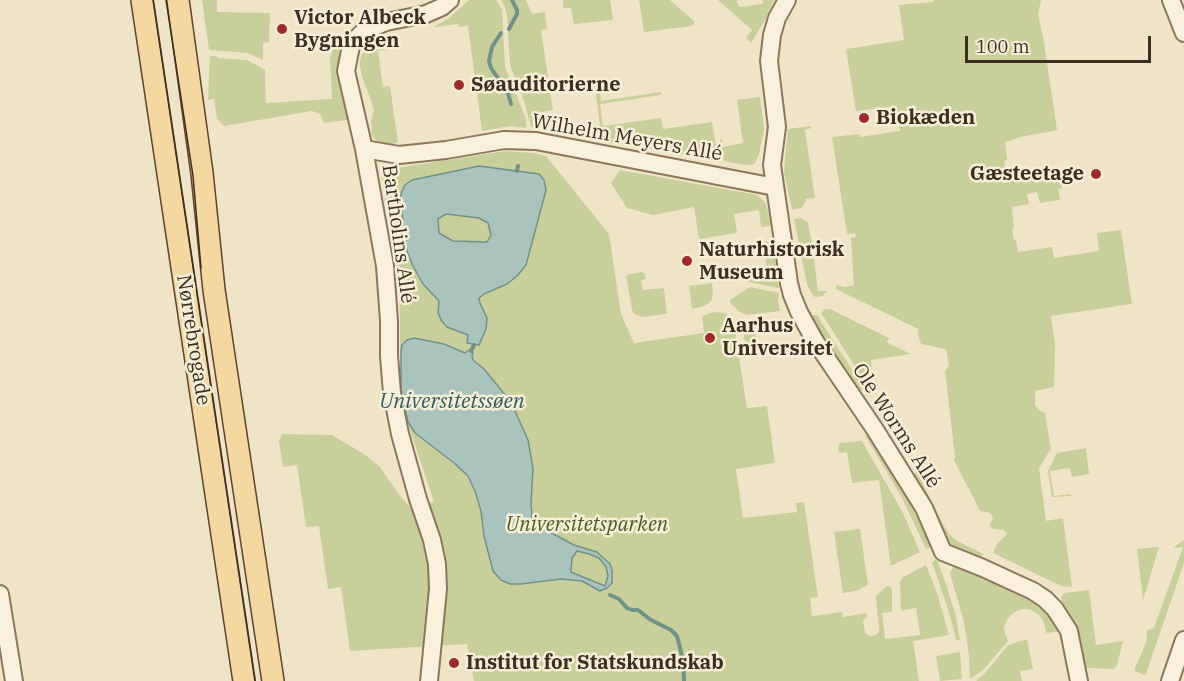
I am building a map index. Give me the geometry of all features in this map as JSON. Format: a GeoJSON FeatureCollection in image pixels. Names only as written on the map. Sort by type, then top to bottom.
{"type":"FeatureCollection","features":[{"type":"Feature","properties":{"kind":"main road","name":"Nørrebrogade"},"geometry":{"type":"LineString","coordinates":[[142,0],[244,681]]}},
{"type":"Feature","properties":{"kind":"main road","name":"Nørrebrogade"},"geometry":{"type":"LineString","coordinates":[[178,0],[202,173],[214,290],[273,681]]}},
{"type":"Feature","properties":{"kind":"street","name":"Bartholins Allé"},"geometry":{"type":"LineString","coordinates":[[429,681],[438,589],[437,564],[400,434],[390,383],[385,266],[364,149],[346,71],[351,46],[364,31],[386,22],[426,14],[442,7],[450,0]]}},
{"type":"Feature","properties":{"kind":"street","name":"Ole Worms Allé"},"geometry":{"type":"LineString","coordinates":[[787,0],[777,18],[772,35],[769,61],[777,127],[772,165],[789,283],[799,312],[815,341],[874,428],[924,508],[943,552],[983,568],[1046,599],[1069,631],[1079,681]]}},
{"type":"Feature","properties":{"kind":"street"},"geometry":{"type":"LineString","coordinates":[[1171,0],[1184,33]]}},
{"type":"Feature","properties":{"kind":"street","name":"Wilhelm Meyers Allé"},"geometry":{"type":"LineString","coordinates":[[364,149],[399,155],[504,140],[536,141],[775,187]]}},
{"type":"Feature","properties":{"kind":"street"},"geometry":{"type":"LineString","coordinates":[[0,594],[14,681]]}},
{"type":"Feature","properties":{"kind":"street"},"geometry":{"type":"LineString","coordinates":[[1170,681],[1184,640]]}},
{"type":"Feature","properties":{"kind":"green space"},"geometry":{"type":"Polygon","coordinates":[[[202,0],[217,0],[217,12],[270,13],[269,42],[263,43],[263,60],[247,53],[209,50],[202,0]]]}},
{"type":"Feature","properties":{"kind":"green space"},"geometry":{"type":"Polygon","coordinates":[[[469,0],[496,0],[502,9],[505,67],[526,119],[526,128],[510,126],[482,131],[468,26],[459,27],[458,24],[435,26],[449,18],[469,0]]]}},
{"type":"Feature","properties":{"kind":"green space"},"geometry":{"type":"Polygon","coordinates":[[[501,0],[526,0],[532,14],[545,12],[547,29],[541,30],[553,110],[536,113],[539,127],[531,127],[510,65],[507,15],[501,0]]]}},
{"type":"Feature","properties":{"kind":"green space"},"geometry":{"type":"Polygon","coordinates":[[[563,0],[610,0],[613,20],[574,24],[571,8],[563,8],[563,0]]]}},
{"type":"Feature","properties":{"kind":"green space"},"geometry":{"type":"Polygon","coordinates":[[[639,0],[670,0],[695,22],[692,26],[644,32],[639,0]]]}},
{"type":"Feature","properties":{"kind":"green space"},"geometry":{"type":"Polygon","coordinates":[[[718,0],[737,0],[739,7],[763,4],[763,0],[774,0],[751,43],[746,38],[752,30],[718,0]]]}},
{"type":"Feature","properties":{"kind":"green space"},"geometry":{"type":"Polygon","coordinates":[[[934,0],[1041,0],[1038,14],[1057,130],[1005,142],[1007,160],[1004,161],[1007,177],[1011,178],[1063,171],[1062,188],[1058,189],[1060,200],[1040,203],[1037,192],[1027,194],[1029,204],[1012,207],[1014,229],[1012,229],[1018,252],[1052,247],[1054,258],[1099,251],[1097,233],[1121,230],[1132,304],[1051,316],[1055,344],[1054,387],[1035,391],[1035,405],[1045,413],[1051,449],[1039,468],[1046,521],[1063,518],[1072,587],[1061,586],[993,553],[997,544],[1007,534],[1004,530],[993,529],[989,526],[993,518],[990,513],[980,511],[954,460],[945,371],[949,366],[946,349],[921,344],[918,329],[836,289],[836,285],[845,287],[854,285],[851,238],[856,237],[855,233],[847,234],[832,137],[859,134],[860,137],[900,131],[896,106],[856,111],[846,49],[904,40],[899,5],[933,2],[934,0]]]}},
{"type":"Feature","properties":{"kind":"green space"},"geometry":{"type":"Polygon","coordinates":[[[395,34],[397,48],[378,51],[383,87],[390,86],[398,142],[391,145],[377,141],[372,135],[371,122],[374,109],[362,76],[360,61],[362,54],[371,43],[395,34]]]}},
{"type":"Feature","properties":{"kind":"green space"},"geometry":{"type":"Polygon","coordinates":[[[335,47],[342,49],[347,120],[324,123],[320,114],[312,111],[224,126],[217,119],[214,99],[208,100],[210,56],[247,60],[265,70],[266,103],[332,99],[330,58],[335,47]]]}},
{"type":"Feature","properties":{"kind":"green space"},"geometry":{"type":"Polygon","coordinates":[[[600,91],[601,101],[661,92],[661,95],[600,104],[603,126],[661,118],[663,129],[712,122],[718,157],[715,160],[598,140],[600,127],[596,94],[600,91]]]}},
{"type":"Feature","properties":{"kind":"green space"},"geometry":{"type":"Polygon","coordinates":[[[760,97],[764,129],[755,163],[746,165],[724,161],[720,139],[722,139],[723,147],[743,143],[737,100],[760,97]]]}},
{"type":"Feature","properties":{"kind":"green space"},"geometry":{"type":"Polygon","coordinates":[[[811,126],[805,130],[815,198],[806,199],[801,208],[792,210],[784,172],[788,129],[811,126]]]}},
{"type":"Feature","properties":{"kind":"green space","name":"Universitetsparken"},"geometry":{"type":"Polygon","coordinates":[[[506,151],[546,156],[609,234],[621,314],[634,343],[704,333],[702,316],[714,312],[725,313],[733,319],[747,408],[767,406],[775,463],[736,469],[743,518],[797,512],[796,503],[804,502],[818,597],[810,598],[812,616],[842,612],[843,617],[867,613],[867,617],[863,620],[865,633],[870,636],[875,635],[879,632],[876,596],[890,586],[892,612],[882,613],[885,639],[920,635],[916,608],[901,611],[900,582],[903,577],[926,565],[949,635],[913,641],[919,681],[474,681],[467,644],[350,651],[341,587],[328,589],[319,526],[306,527],[297,465],[283,467],[279,441],[282,434],[332,435],[364,454],[380,467],[411,508],[434,502],[409,427],[400,386],[400,311],[397,265],[381,174],[383,171],[396,168],[506,151]]]}},
{"type":"Feature","properties":{"kind":"green space"},"geometry":{"type":"Polygon","coordinates":[[[620,170],[757,195],[767,207],[771,226],[761,227],[759,210],[734,214],[737,233],[699,239],[694,207],[653,215],[627,208],[611,183],[620,170]]]}},
{"type":"Feature","properties":{"kind":"green space"},"geometry":{"type":"Polygon","coordinates":[[[801,218],[808,223],[818,291],[827,291],[823,296],[815,297],[807,284],[794,219],[801,218]]]}},
{"type":"Feature","properties":{"kind":"green space"},"geometry":{"type":"Polygon","coordinates":[[[773,241],[779,288],[744,281],[743,278],[768,275],[763,242],[773,241]]]}},
{"type":"Feature","properties":{"kind":"green space"},"geometry":{"type":"Polygon","coordinates":[[[642,272],[646,279],[641,280],[643,290],[664,288],[667,313],[642,317],[634,314],[626,275],[642,272]]]}},
{"type":"Feature","properties":{"kind":"green space"},"geometry":{"type":"Polygon","coordinates":[[[712,283],[713,295],[709,303],[692,309],[689,286],[712,283]]]}},
{"type":"Feature","properties":{"kind":"green space"},"geometry":{"type":"Polygon","coordinates":[[[750,287],[779,293],[780,311],[747,315],[740,312],[730,303],[730,300],[750,287]]]}},
{"type":"Feature","properties":{"kind":"green space"},"geometry":{"type":"Polygon","coordinates":[[[830,309],[889,338],[887,342],[911,354],[871,360],[872,375],[862,377],[821,313],[830,309]]]}},
{"type":"Feature","properties":{"kind":"green space"},"geometry":{"type":"Polygon","coordinates":[[[817,315],[861,384],[863,388],[860,392],[826,345],[811,318],[817,315]]]}},
{"type":"Feature","properties":{"kind":"green space"},"geometry":{"type":"Polygon","coordinates":[[[754,319],[759,355],[747,357],[742,321],[754,319]]]}},
{"type":"Feature","properties":{"kind":"green space"},"geometry":{"type":"Polygon","coordinates":[[[865,435],[872,438],[909,500],[931,547],[926,549],[901,496],[865,435]]]}},
{"type":"Feature","properties":{"kind":"green space"},"geometry":{"type":"Polygon","coordinates":[[[862,441],[903,513],[920,552],[893,565],[890,560],[879,480],[852,483],[847,452],[839,453],[840,443],[862,441]]]}},
{"type":"Feature","properties":{"kind":"green space"},"geometry":{"type":"Polygon","coordinates":[[[1086,448],[1089,474],[1072,477],[1070,468],[1050,471],[1054,496],[1071,494],[1071,496],[1052,497],[1048,471],[1057,453],[1086,448]]]}},
{"type":"Feature","properties":{"kind":"green space"},"geometry":{"type":"Polygon","coordinates":[[[917,472],[950,535],[983,554],[980,561],[949,546],[912,474],[917,472]]]}},
{"type":"Feature","properties":{"kind":"green space"},"geometry":{"type":"Polygon","coordinates":[[[860,529],[868,585],[856,591],[843,593],[834,532],[860,529]]]}},
{"type":"Feature","properties":{"kind":"green space"},"geometry":{"type":"Polygon","coordinates":[[[1184,540],[1184,563],[1144,675],[1135,671],[1135,668],[1146,643],[1147,630],[1154,628],[1183,547],[1175,548],[1175,546],[1184,540]]]}},
{"type":"Feature","properties":{"kind":"green space"},"geometry":{"type":"Polygon","coordinates":[[[1159,547],[1143,600],[1137,549],[1159,547]]]}},
{"type":"Feature","properties":{"kind":"green space"},"geometry":{"type":"Polygon","coordinates":[[[937,560],[946,584],[960,640],[956,640],[932,562],[937,560]]]}},
{"type":"Feature","properties":{"kind":"green space"},"geometry":{"type":"Polygon","coordinates":[[[954,565],[1028,595],[1044,606],[1061,631],[1046,633],[1038,614],[1024,609],[1017,611],[1011,615],[1004,627],[1008,641],[983,670],[970,679],[964,622],[950,573],[954,565]]]}},
{"type":"Feature","properties":{"kind":"green space"},"geometry":{"type":"Polygon","coordinates":[[[1089,590],[1096,645],[1123,641],[1114,669],[1084,666],[1077,628],[1061,597],[1064,593],[1089,590]]]}},
{"type":"Feature","properties":{"kind":"green space"},"geometry":{"type":"Polygon","coordinates":[[[1027,640],[1033,669],[1020,671],[1022,681],[976,681],[1008,645],[1027,640]]]}},
{"type":"Feature","properties":{"kind":"green space"},"geometry":{"type":"Polygon","coordinates":[[[960,652],[962,679],[940,681],[936,656],[960,652]]]}},
{"type":"Feature","properties":{"kind":"water"},"geometry":{"type":"Polygon","coordinates":[[[479,166],[539,174],[544,180],[546,190],[526,265],[507,284],[479,298],[487,318],[486,329],[479,345],[467,343],[468,335],[447,327],[441,320],[438,312],[439,301],[423,284],[413,266],[407,251],[400,198],[405,185],[412,180],[479,166]],[[446,214],[438,219],[439,233],[453,241],[487,242],[491,235],[488,223],[479,218],[446,214]]]}},
{"type":"Feature","properties":{"kind":"water","name":"Universitetssøen"},"geometry":{"type":"Polygon","coordinates":[[[414,338],[444,344],[465,353],[469,350],[473,352],[473,360],[484,369],[511,402],[528,440],[533,468],[532,517],[544,529],[574,545],[597,552],[610,564],[612,583],[607,588],[600,591],[582,581],[561,579],[510,584],[501,580],[493,571],[484,536],[481,511],[468,476],[415,433],[408,422],[401,390],[401,351],[402,345],[414,338]],[[577,551],[572,558],[571,572],[605,586],[608,576],[606,567],[599,558],[577,551]]]}},
{"type":"Feature","properties":{"kind":"waterway"},"geometry":{"type":"LineString","coordinates":[[509,29],[517,14],[512,0]]}},
{"type":"Feature","properties":{"kind":"waterway"},"geometry":{"type":"LineString","coordinates":[[501,33],[492,47],[489,61],[491,68],[508,93],[511,104]]}},
{"type":"Feature","properties":{"kind":"waterway"},"geometry":{"type":"LineString","coordinates":[[517,171],[518,166]]}},
{"type":"Feature","properties":{"kind":"waterway"},"geometry":{"type":"LineString","coordinates":[[471,351],[474,345]]}},
{"type":"Feature","properties":{"kind":"waterway"},"geometry":{"type":"LineString","coordinates":[[610,595],[619,599],[627,608],[638,610],[677,636],[683,660],[684,681]]}},
{"type":"Feature","properties":{"kind":"tram line"},"geometry":{"type":"LineString","coordinates":[[153,0],[255,681]]}},
{"type":"Feature","properties":{"kind":"tram line"},"geometry":{"type":"LineString","coordinates":[[166,0],[193,176],[201,268]]}},
{"type":"Feature","properties":{"kind":"place","name":"Victor Albeck Bygningen"},"geometry":{"type":"Point","coordinates":[282,29]}},
{"type":"Feature","properties":{"kind":"place","name":"Søauditorierne"},"geometry":{"type":"Point","coordinates":[459,85]}},
{"type":"Feature","properties":{"kind":"place","name":"Biokæden"},"geometry":{"type":"Point","coordinates":[864,118]}},
{"type":"Feature","properties":{"kind":"place","name":"Gæsteetage"},"geometry":{"type":"Point","coordinates":[1096,174]}},
{"type":"Feature","properties":{"kind":"place","name":"Naturhistorisk Museum"},"geometry":{"type":"Point","coordinates":[687,261]}},
{"type":"Feature","properties":{"kind":"place","name":"Aarhus Universitet"},"geometry":{"type":"Point","coordinates":[710,338]}},
{"type":"Feature","properties":{"kind":"place","name":"Institut for Statskundskab"},"geometry":{"type":"Point","coordinates":[454,663]}}]}
